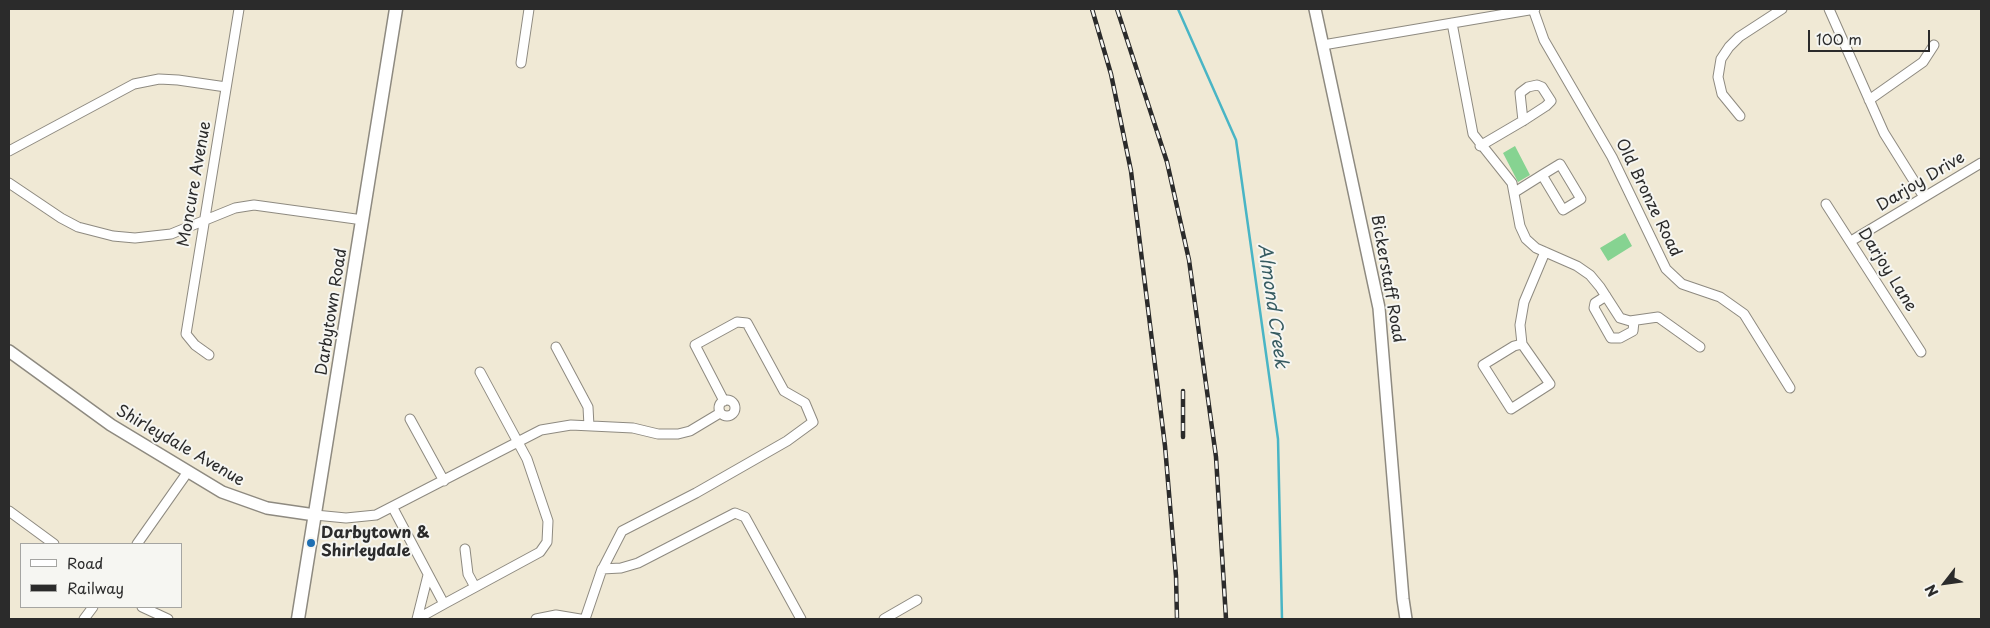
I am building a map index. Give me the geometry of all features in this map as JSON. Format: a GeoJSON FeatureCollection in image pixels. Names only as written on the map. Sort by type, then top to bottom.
{"type":"FeatureCollection","features":[{"type":"Feature","properties":{"kind":"main road","name":"Darbytown Road"},"geometry":{"type":"LineString","coordinates":[[298,619],[396,9]]}},
{"type":"Feature","properties":{"kind":"street","name":"Moncure Avenue"},"geometry":{"type":"LineString","coordinates":[[209,355],[194,345],[186,334],[240,9]]}},
{"type":"Feature","properties":{"kind":"street"},"geometry":{"type":"LineString","coordinates":[[521,62],[529,9]]}},
{"type":"Feature","properties":{"kind":"street","name":"Bickerstaff Road"},"geometry":{"type":"LineString","coordinates":[[1316,9],[1379,308],[1406,619]]}},
{"type":"Feature","properties":{"kind":"street"},"geometry":{"type":"LineString","coordinates":[[1323,46],[1534,9]]}},
{"type":"Feature","properties":{"kind":"street","name":"Old Bronze Road"},"geometry":{"type":"LineString","coordinates":[[1534,9],[1544,40],[1612,157],[1666,268],[1682,284],[1720,297],[1744,314],[1790,388]]}},
{"type":"Feature","properties":{"kind":"street"},"geometry":{"type":"LineString","coordinates":[[1740,116],[1722,94],[1718,77],[1721,59],[1739,37],[1782,9]]}},
{"type":"Feature","properties":{"kind":"street"},"geometry":{"type":"LineString","coordinates":[[1829,9],[1884,133],[1924,197]]}},
{"type":"Feature","properties":{"kind":"street"},"geometry":{"type":"LineString","coordinates":[[1452,23],[1470,126],[1480,146],[1507,176],[1515,192],[1522,232],[1529,242],[1544,252],[1583,270],[1597,282],[1620,318],[1634,320],[1658,318],[1700,347]]}},
{"type":"Feature","properties":{"kind":"street"},"geometry":{"type":"LineString","coordinates":[[1869,100],[1923,62],[1934,45]]}},
{"type":"Feature","properties":{"kind":"street"},"geometry":{"type":"LineString","coordinates":[[9,151],[134,84],[159,80],[178,80],[226,87]]}},
{"type":"Feature","properties":{"kind":"street"},"geometry":{"type":"LineString","coordinates":[[1480,146],[1523,120]]}},
{"type":"Feature","properties":{"kind":"street","name":"Darjoy Drive"},"geometry":{"type":"LineString","coordinates":[[1851,241],[1981,163]]}},
{"type":"Feature","properties":{"kind":"street"},"geometry":{"type":"LineString","coordinates":[[1515,192],[1542,175],[1560,164],[1581,199],[1563,210],[1542,175]]}},
{"type":"Feature","properties":{"kind":"street"},"geometry":{"type":"LineString","coordinates":[[9,183],[61,218],[93,232],[113,236],[160,236],[205,222],[235,208],[254,205],[363,220]]}},
{"type":"Feature","properties":{"kind":"street","name":"Darjoy Lane"},"geometry":{"type":"LineString","coordinates":[[1826,204],[1921,352]]}},
{"type":"Feature","properties":{"kind":"street"},"geometry":{"type":"LineString","coordinates":[[1522,344],[1514,346],[1483,365],[1511,409],[1550,384],[1522,344],[1520,325],[1523,309],[1544,252]]}},
{"type":"Feature","properties":{"kind":"street"},"geometry":{"type":"LineString","coordinates":[[1606,296],[1595,302],[1594,308],[1611,338],[1620,338],[1633,331],[1634,320]]}},
{"type":"Feature","properties":{"kind":"street"},"geometry":{"type":"LineString","coordinates":[[585,619],[600,572],[622,531],[696,493],[787,441],[813,422],[805,403],[784,391],[747,323],[737,322],[695,345],[724,401]]}},
{"type":"Feature","properties":{"kind":"street"},"geometry":{"type":"LineString","coordinates":[[556,347],[588,407],[589,426]]}},
{"type":"Feature","properties":{"kind":"street","name":"Shirleydale Avenue"},"geometry":{"type":"LineString","coordinates":[[9,351],[111,425],[188,472],[242,501],[267,508],[315,515],[360,518],[393,508],[541,430],[558,426],[589,426],[633,428],[658,434],[678,434],[690,431],[720,413]]}},
{"type":"Feature","properties":{"kind":"street"},"geometry":{"type":"LineString","coordinates":[[417,619],[540,552],[549,537],[548,521],[527,459],[480,372]]}},
{"type":"Feature","properties":{"kind":"street"},"geometry":{"type":"LineString","coordinates":[[724,401],[733,402],[735,411],[728,416],[720,413],[719,406],[724,401]]}},
{"type":"Feature","properties":{"kind":"street"},"geometry":{"type":"LineString","coordinates":[[410,419],[444,480]]}},
{"type":"Feature","properties":{"kind":"street"},"geometry":{"type":"LineString","coordinates":[[138,543],[188,472]]}},
{"type":"Feature","properties":{"kind":"street"},"geometry":{"type":"LineString","coordinates":[[393,508],[444,604]]}},
{"type":"Feature","properties":{"kind":"street"},"geometry":{"type":"LineString","coordinates":[[603,568],[621,568],[638,563],[735,513],[745,517],[801,619]]}},
{"type":"Feature","properties":{"kind":"street"},"geometry":{"type":"LineString","coordinates":[[10,515],[52,543]]}},
{"type":"Feature","properties":{"kind":"street"},"geometry":{"type":"LineString","coordinates":[[465,549],[468,574],[475,588]]}},
{"type":"Feature","properties":{"kind":"street"},"geometry":{"type":"LineString","coordinates":[[417,619],[428,575]]}},
{"type":"Feature","properties":{"kind":"street"},"geometry":{"type":"LineString","coordinates":[[884,619],[917,600]]}},
{"type":"Feature","properties":{"kind":"street"},"geometry":{"type":"LineString","coordinates":[[84,619],[92,608]]}},
{"type":"Feature","properties":{"kind":"street"},"geometry":{"type":"LineString","coordinates":[[144,608],[168,619]]}},
{"type":"Feature","properties":{"kind":"street"},"geometry":{"type":"LineString","coordinates":[[536,619],[556,615],[580,619]]}},
{"type":"Feature","properties":{"kind":"green space"},"geometry":{"type":"Polygon","coordinates":[[[1515,146],[1530,175],[1518,182],[1503,153],[1515,146]]]}},
{"type":"Feature","properties":{"kind":"green space"},"geometry":{"type":"Polygon","coordinates":[[[1625,233],[1632,246],[1608,261],[1600,248],[1625,233]]]}},
{"type":"Feature","properties":{"kind":"waterway","name":"Almond Creek"},"geometry":{"type":"LineString","coordinates":[[1178,9],[1236,140],[1278,439],[1282,619]]}},
{"type":"Feature","properties":{"kind":"railway"},"geometry":{"type":"LineString","coordinates":[[1092,9],[1111,74],[1131,171],[1165,446],[1176,576],[1177,619]]}},
{"type":"Feature","properties":{"kind":"railway"},"geometry":{"type":"LineString","coordinates":[[1117,9],[1167,162],[1189,260],[1216,457],[1226,619]]}},
{"type":"Feature","properties":{"kind":"railway"},"geometry":{"type":"LineString","coordinates":[[1183,391],[1183,437]]}},
{"type":"Feature","properties":{"kind":"place","name":"Darbytown & Shirleydale"},"geometry":{"type":"Point","coordinates":[311,543]}}]}
